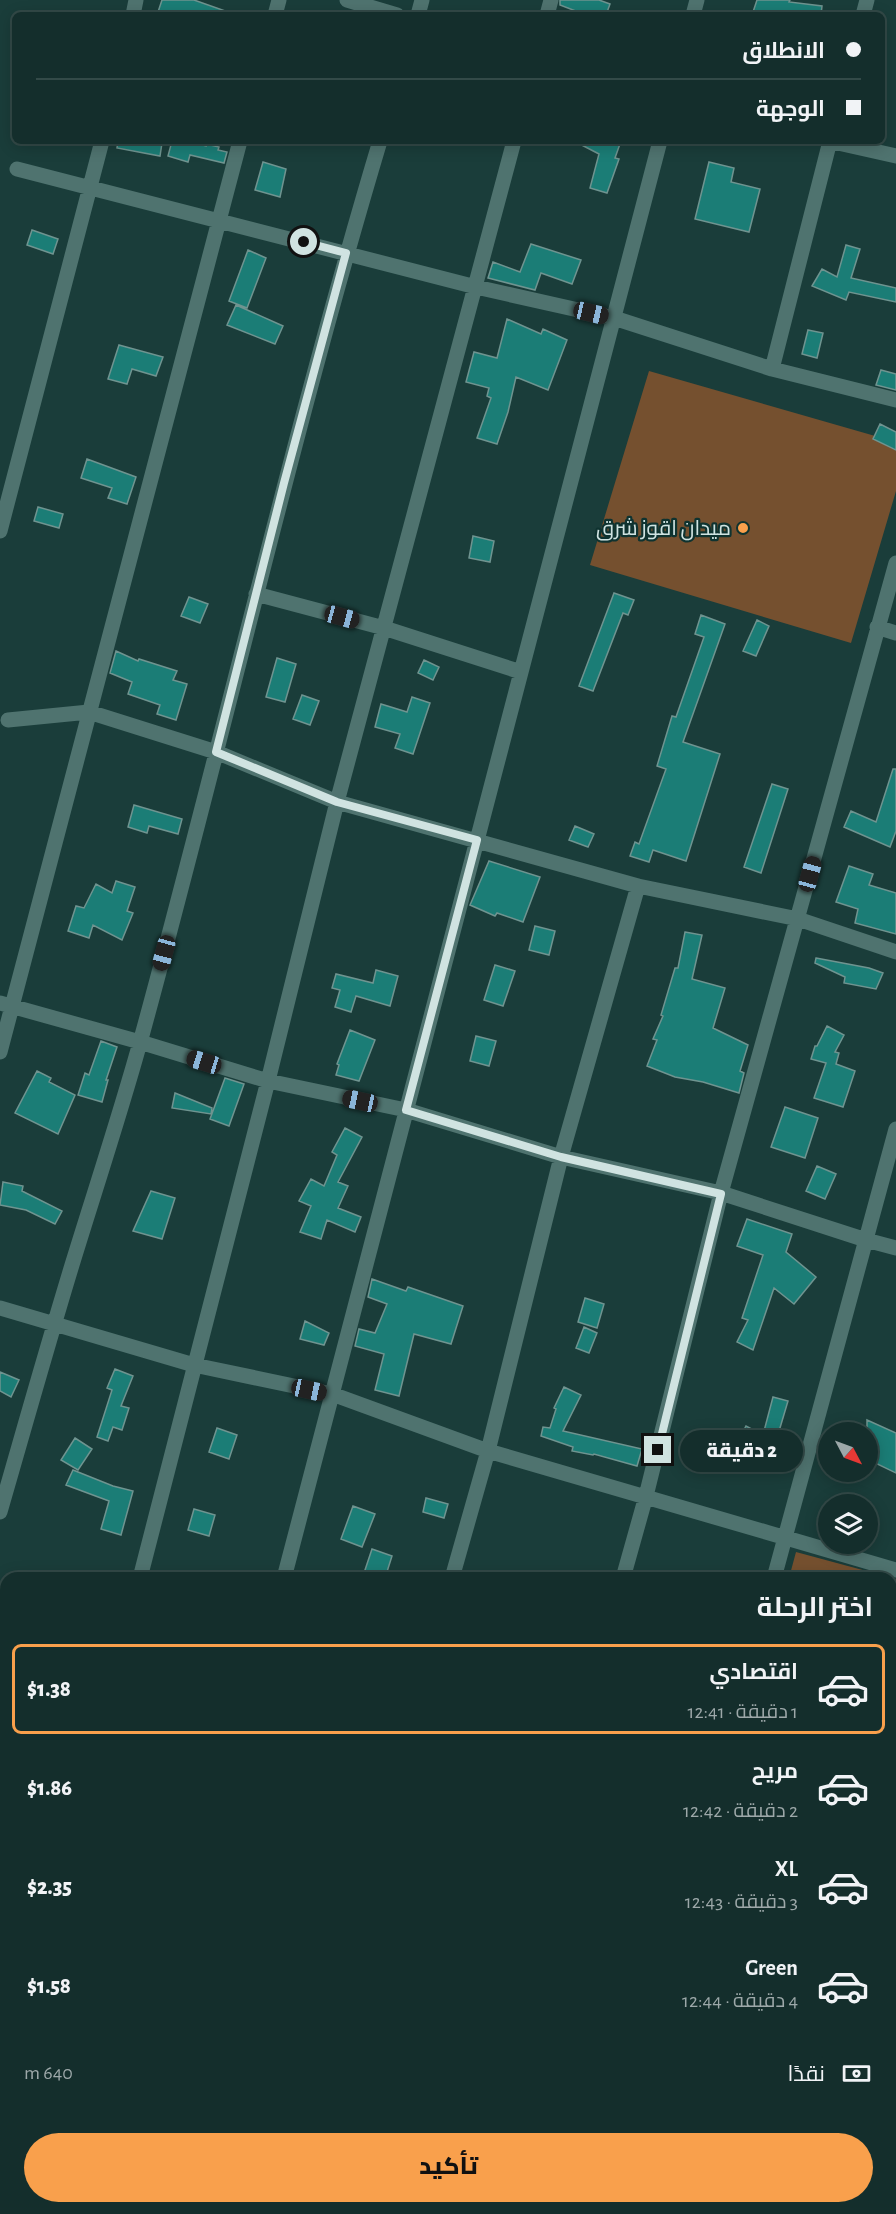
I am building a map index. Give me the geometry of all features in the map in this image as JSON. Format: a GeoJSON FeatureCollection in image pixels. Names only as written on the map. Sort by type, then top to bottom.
{"type":"FeatureCollection","features":[{"type":"Feature","properties":{"kind":"street"},"geometry":{"type":"LineString","coordinates":[[347,0],[387,12]]}},
{"type":"Feature","properties":{"kind":"street"},"geometry":{"type":"LineString","coordinates":[[0,531],[101,144]]}},
{"type":"Feature","properties":{"kind":"street"},"geometry":{"type":"LineString","coordinates":[[0,1052],[6,1005],[89,712],[239,144]]}},
{"type":"Feature","properties":{"kind":"street"},"geometry":{"type":"LineString","coordinates":[[0,1512],[54,1323],[140,1042],[346,253],[379,144]]}},
{"type":"Feature","properties":{"kind":"street"},"geometry":{"type":"LineString","coordinates":[[142,1572],[337,802],[513,144]]}},
{"type":"Feature","properties":{"kind":"street"},"geometry":{"type":"LineString","coordinates":[[286,1572],[659,144]]}},
{"type":"Feature","properties":{"kind":"street"},"geometry":{"type":"LineString","coordinates":[[772,369],[829,144]]}},
{"type":"Feature","properties":{"kind":"street"},"geometry":{"type":"LineString","coordinates":[[843,144],[896,156]]}},
{"type":"Feature","properties":{"kind":"street"},"geometry":{"type":"LineString","coordinates":[[17,169],[476,286],[614,318],[772,369],[896,400]]}},
{"type":"Feature","properties":{"kind":"street"},"geometry":{"type":"LineString","coordinates":[[626,1572],[721,1194],[896,563]]}},
{"type":"Feature","properties":{"kind":"street"},"geometry":{"type":"LineString","coordinates":[[256,594],[384,628],[521,672]]}},
{"type":"Feature","properties":{"kind":"street"},"geometry":{"type":"LineString","coordinates":[[877,627],[896,633]]}},
{"type":"Feature","properties":{"kind":"street"},"geometry":{"type":"LineString","coordinates":[[8,720],[89,712],[216,752],[337,802],[638,886],[798,919],[896,952]]}},
{"type":"Feature","properties":{"kind":"street"},"geometry":{"type":"LineString","coordinates":[[454,1572],[488,1450],[561,1157],[638,886]]}},
{"type":"Feature","properties":{"kind":"street"},"geometry":{"type":"LineString","coordinates":[[6,1005],[268,1081],[406,1110],[561,1157],[721,1194],[896,1248]]}},
{"type":"Feature","properties":{"kind":"street"},"geometry":{"type":"LineString","coordinates":[[776,1572],[896,1130]]}},
{"type":"Feature","properties":{"kind":"street"},"geometry":{"type":"LineString","coordinates":[[0,1308],[194,1365],[332,1394],[488,1450],[896,1570]]}},
{"type":"Feature","properties":{"kind":"shaded area","name":"ميدان اقوز شرق"},"geometry":{"type":"Polygon","coordinates":[[[649,371],[896,442],[896,491],[851,643],[590,565],[649,371]]]}},
{"type":"Feature","properties":{"kind":"shaded area"},"geometry":{"type":"Polygon","coordinates":[[[796,1552],[870,1572],[791,1572],[796,1552]]]}},
{"type":"Feature","properties":{"kind":"building"},"geometry":{"type":"Polygon","coordinates":[[[162,0],[194,0],[228,12],[158,12],[162,0]]]}},
{"type":"Feature","properties":{"kind":"building"},"geometry":{"type":"Polygon","coordinates":[[[560,0],[599,0],[610,4],[607,12],[578,12],[560,5],[560,0]]]}},
{"type":"Feature","properties":{"kind":"building"},"geometry":{"type":"Polygon","coordinates":[[[757,0],[790,0],[789,2],[822,6],[821,12],[753,12],[757,0]]]}},
{"type":"Feature","properties":{"kind":"building"},"geometry":{"type":"Polygon","coordinates":[[[118,144],[162,144],[160,156],[117,148],[118,144]]]}},
{"type":"Feature","properties":{"kind":"building"},"geometry":{"type":"Polygon","coordinates":[[[171,144],[206,146],[206,144],[219,147],[218,150],[227,152],[224,163],[190,155],[188,162],[168,156],[171,144]]]}},
{"type":"Feature","properties":{"kind":"building"},"geometry":{"type":"Polygon","coordinates":[[[580,144],[620,144],[615,158],[619,159],[607,193],[590,188],[599,154],[580,144]]]}},
{"type":"Feature","properties":{"kind":"building"},"geometry":{"type":"Polygon","coordinates":[[[263,162],[286,169],[280,197],[255,190],[263,162]]]}},
{"type":"Feature","properties":{"kind":"building"},"geometry":{"type":"Polygon","coordinates":[[[709,162],[734,168],[731,182],[760,189],[749,232],[695,219],[709,162]]]}},
{"type":"Feature","properties":{"kind":"building"},"geometry":{"type":"Polygon","coordinates":[[[32,230],[58,239],[53,254],[27,245],[32,230]]]}},
{"type":"Feature","properties":{"kind":"building"},"geometry":{"type":"Polygon","coordinates":[[[531,244],[581,260],[572,284],[541,273],[535,290],[488,278],[493,262],[520,272],[531,244]]]}},
{"type":"Feature","properties":{"kind":"building"},"geometry":{"type":"Polygon","coordinates":[[[846,245],[860,249],[851,278],[896,288],[896,302],[849,292],[846,300],[812,286],[822,269],[837,277],[846,245]]]}},
{"type":"Feature","properties":{"kind":"building"},"geometry":{"type":"Polygon","coordinates":[[[248,250],[266,258],[247,308],[229,301],[248,250]]]}},
{"type":"Feature","properties":{"kind":"building"},"geometry":{"type":"Polygon","coordinates":[[[236,305],[283,326],[275,344],[227,325],[236,305]]]}},
{"type":"Feature","properties":{"kind":"building"},"geometry":{"type":"Polygon","coordinates":[[[507,319],[541,334],[543,329],[567,340],[548,390],[516,377],[508,412],[497,444],[477,438],[491,398],[487,396],[489,388],[466,382],[474,352],[497,358],[507,319]]]}},
{"type":"Feature","properties":{"kind":"building"},"geometry":{"type":"Polygon","coordinates":[[[808,330],[823,333],[817,358],[802,354],[808,330]]]}},
{"type":"Feature","properties":{"kind":"building"},"geometry":{"type":"Polygon","coordinates":[[[119,345],[163,357],[156,376],[132,369],[127,384],[108,379],[119,345]]]}},
{"type":"Feature","properties":{"kind":"building"},"geometry":{"type":"Polygon","coordinates":[[[881,370],[896,374],[896,390],[876,385],[881,370]]]}},
{"type":"Feature","properties":{"kind":"building"},"geometry":{"type":"Polygon","coordinates":[[[880,424],[896,432],[896,450],[873,439],[880,424]]]}},
{"type":"Feature","properties":{"kind":"building"},"geometry":{"type":"Polygon","coordinates":[[[87,459],[136,477],[127,504],[108,498],[112,488],[81,478],[87,459]]]}},
{"type":"Feature","properties":{"kind":"building"},"geometry":{"type":"Polygon","coordinates":[[[38,507],[63,514],[59,528],[34,521],[38,507]]]}},
{"type":"Feature","properties":{"kind":"building"},"geometry":{"type":"Polygon","coordinates":[[[473,536],[494,541],[490,562],[469,558],[473,536]]]}},
{"type":"Feature","properties":{"kind":"building"},"geometry":{"type":"Polygon","coordinates":[[[614,593],[634,600],[628,615],[623,613],[593,691],[579,686],[614,593]]]}},
{"type":"Feature","properties":{"kind":"building"},"geometry":{"type":"Polygon","coordinates":[[[189,597],[208,604],[200,623],[181,616],[189,597]]]}},
{"type":"Feature","properties":{"kind":"building"},"geometry":{"type":"Polygon","coordinates":[[[701,615],[725,624],[683,742],[720,754],[686,861],[653,850],[649,862],[630,856],[635,842],[639,844],[666,769],[657,766],[672,716],[676,717],[704,637],[695,634],[701,615]]]}},
{"type":"Feature","properties":{"kind":"building"},"geometry":{"type":"Polygon","coordinates":[[[757,620],[769,626],[756,656],[743,651],[757,620]]]}},
{"type":"Feature","properties":{"kind":"building"},"geometry":{"type":"Polygon","coordinates":[[[116,651],[138,661],[139,659],[177,671],[173,680],[187,684],[176,720],[157,714],[160,705],[128,694],[132,682],[110,673],[116,651]]]}},
{"type":"Feature","properties":{"kind":"building"},"geometry":{"type":"Polygon","coordinates":[[[277,658],[296,664],[285,702],[266,697],[277,658]]]}},
{"type":"Feature","properties":{"kind":"building"},"geometry":{"type":"Polygon","coordinates":[[[424,660],[439,667],[433,680],[418,673],[424,660]]]}},
{"type":"Feature","properties":{"kind":"building"},"geometry":{"type":"Polygon","coordinates":[[[302,695],[319,701],[310,725],[293,719],[302,695]]]}},
{"type":"Feature","properties":{"kind":"building"},"geometry":{"type":"Polygon","coordinates":[[[412,697],[430,703],[413,754],[395,748],[400,734],[375,727],[381,704],[407,712],[412,697]]]}},
{"type":"Feature","properties":{"kind":"building"},"geometry":{"type":"Polygon","coordinates":[[[893,769],[896,769],[896,831],[890,847],[844,827],[851,811],[876,822],[893,769]]]}},
{"type":"Feature","properties":{"kind":"building"},"geometry":{"type":"Polygon","coordinates":[[[772,784],[788,789],[761,873],[744,867],[772,784]]]}},
{"type":"Feature","properties":{"kind":"building"},"geometry":{"type":"Polygon","coordinates":[[[134,805],[182,819],[178,834],[149,826],[147,833],[128,827],[134,805]]]}},
{"type":"Feature","properties":{"kind":"building"},"geometry":{"type":"Polygon","coordinates":[[[575,826],[594,834],[588,847],[569,840],[575,826]]]}},
{"type":"Feature","properties":{"kind":"building"},"geometry":{"type":"Polygon","coordinates":[[[489,861],[540,877],[523,922],[497,913],[495,916],[470,905],[489,861]]]}},
{"type":"Feature","properties":{"kind":"building"},"geometry":{"type":"Polygon","coordinates":[[[849,866],[873,874],[869,885],[896,893],[896,934],[855,923],[858,909],[836,902],[849,866]]]}},
{"type":"Feature","properties":{"kind":"building"},"geometry":{"type":"Polygon","coordinates":[[[116,881],[135,887],[127,911],[133,913],[122,940],[93,925],[89,938],[68,931],[76,906],[84,908],[96,884],[112,893],[116,881]]]}},
{"type":"Feature","properties":{"kind":"building"},"geometry":{"type":"Polygon","coordinates":[[[535,926],[555,931],[549,955],[529,950],[535,926]]]}},
{"type":"Feature","properties":{"kind":"building"},"geometry":{"type":"Polygon","coordinates":[[[685,932],[702,935],[692,979],[725,988],[713,1028],[748,1045],[740,1071],[744,1073],[739,1093],[703,1082],[675,1077],[647,1066],[657,1040],[653,1039],[663,1016],[661,1015],[675,968],[678,968],[685,932]]]}},
{"type":"Feature","properties":{"kind":"building"},"geometry":{"type":"Polygon","coordinates":[[[816,958],[869,968],[883,973],[876,989],[844,983],[845,977],[815,963],[816,958]]]}},
{"type":"Feature","properties":{"kind":"building"},"geometry":{"type":"Polygon","coordinates":[[[495,965],[515,971],[503,1006],[484,1000],[495,965]]]}},
{"type":"Feature","properties":{"kind":"building"},"geometry":{"type":"Polygon","coordinates":[[[376,970],[398,976],[390,1006],[356,996],[351,1012],[335,1007],[340,990],[332,988],[336,974],[373,983],[376,970]]]}},
{"type":"Feature","properties":{"kind":"building"},"geometry":{"type":"Polygon","coordinates":[[[827,1026],[844,1035],[835,1052],[839,1053],[836,1064],[855,1071],[843,1107],[814,1098],[826,1063],[811,1059],[815,1046],[827,1026]]]}},
{"type":"Feature","properties":{"kind":"building"},"geometry":{"type":"Polygon","coordinates":[[[350,1030],[375,1040],[359,1081],[336,1075],[339,1065],[337,1064],[350,1030]]]}},
{"type":"Feature","properties":{"kind":"building"},"geometry":{"type":"Polygon","coordinates":[[[476,1036],[496,1041],[489,1066],[470,1061],[476,1036]]]}},
{"type":"Feature","properties":{"kind":"building"},"geometry":{"type":"Polygon","coordinates":[[[101,1041],[117,1047],[106,1080],[108,1080],[102,1102],[78,1095],[85,1073],[89,1075],[101,1041]]]}},
{"type":"Feature","properties":{"kind":"building"},"geometry":{"type":"Polygon","coordinates":[[[37,1071],[51,1078],[49,1082],[75,1095],[58,1134],[15,1113],[37,1071]]]}},
{"type":"Feature","properties":{"kind":"building"},"geometry":{"type":"Polygon","coordinates":[[[225,1078],[244,1084],[229,1126],[210,1119],[225,1078]]]}},
{"type":"Feature","properties":{"kind":"building"},"geometry":{"type":"Polygon","coordinates":[[[175,1093],[212,1108],[211,1114],[172,1108],[175,1093]]]}},
{"type":"Feature","properties":{"kind":"building"},"geometry":{"type":"Polygon","coordinates":[[[785,1107],[818,1118],[805,1158],[771,1147],[785,1107]]]}},
{"type":"Feature","properties":{"kind":"building"},"geometry":{"type":"Polygon","coordinates":[[[345,1128],[362,1137],[338,1182],[348,1186],[338,1208],[361,1217],[355,1232],[327,1220],[321,1239],[300,1232],[311,1206],[299,1201],[311,1179],[324,1186],[337,1155],[332,1152],[345,1128]]]}},
{"type":"Feature","properties":{"kind":"building"},"geometry":{"type":"Polygon","coordinates":[[[817,1166],[836,1174],[825,1199],[806,1191],[817,1166]]]}},
{"type":"Feature","properties":{"kind":"building"},"geometry":{"type":"Polygon","coordinates":[[[3,1182],[23,1186],[22,1191],[62,1211],[55,1224],[26,1210],[0,1205],[3,1182]]]}},
{"type":"Feature","properties":{"kind":"building"},"geometry":{"type":"Polygon","coordinates":[[[151,1191],[175,1198],[162,1239],[133,1231],[151,1191]]]}},
{"type":"Feature","properties":{"kind":"building"},"geometry":{"type":"Polygon","coordinates":[[[747,1219],[792,1234],[786,1252],[816,1277],[794,1304],[774,1288],[753,1350],[737,1342],[748,1320],[742,1318],[763,1255],[737,1246],[747,1219]]]}},
{"type":"Feature","properties":{"kind":"building"},"geometry":{"type":"Polygon","coordinates":[[[372,1279],[406,1291],[408,1287],[463,1306],[451,1344],[414,1334],[399,1396],[375,1390],[384,1354],[355,1346],[359,1329],[375,1333],[387,1304],[368,1297],[372,1279]]]}},
{"type":"Feature","properties":{"kind":"building"},"geometry":{"type":"Polygon","coordinates":[[[585,1298],[604,1304],[597,1328],[578,1322],[585,1298]]]}},
{"type":"Feature","properties":{"kind":"building"},"geometry":{"type":"Polygon","coordinates":[[[305,1321],[329,1333],[324,1345],[300,1339],[305,1321]]]}},
{"type":"Feature","properties":{"kind":"building"},"geometry":{"type":"Polygon","coordinates":[[[584,1327],[597,1333],[589,1353],[576,1348],[584,1327]]]}},
{"type":"Feature","properties":{"kind":"building"},"geometry":{"type":"Polygon","coordinates":[[[115,1369],[133,1376],[121,1406],[129,1408],[122,1430],[113,1427],[108,1441],[97,1437],[112,1390],[107,1388],[115,1369]]]}},
{"type":"Feature","properties":{"kind":"building"},"geometry":{"type":"Polygon","coordinates":[[[0,1372],[19,1380],[11,1397],[0,1391],[0,1372]]]}},
{"type":"Feature","properties":{"kind":"building"},"geometry":{"type":"Polygon","coordinates":[[[564,1387],[581,1395],[563,1431],[642,1449],[637,1466],[594,1454],[572,1451],[573,1447],[541,1436],[543,1427],[550,1428],[556,1409],[554,1408],[564,1387]]]}},
{"type":"Feature","properties":{"kind":"building"},"geometry":{"type":"Polygon","coordinates":[[[773,1397],[788,1401],[774,1448],[761,1443],[745,1469],[730,1457],[746,1426],[763,1435],[773,1397]]]}},
{"type":"Feature","properties":{"kind":"building"},"geometry":{"type":"Polygon","coordinates":[[[878,1425],[896,1433],[896,1473],[878,1464],[878,1425]]]}},
{"type":"Feature","properties":{"kind":"building"},"geometry":{"type":"Polygon","coordinates":[[[217,1428],[237,1435],[229,1459],[209,1452],[217,1428]]]}},
{"type":"Feature","properties":{"kind":"building"},"geometry":{"type":"Polygon","coordinates":[[[75,1438],[92,1449],[78,1470],[61,1460],[75,1438]]]}},
{"type":"Feature","properties":{"kind":"building"},"geometry":{"type":"Polygon","coordinates":[[[73,1470],[113,1486],[133,1491],[121,1535],[101,1529],[109,1501],[66,1485],[73,1470]]]}},
{"type":"Feature","properties":{"kind":"building"},"geometry":{"type":"Polygon","coordinates":[[[426,1498],[448,1504],[444,1518],[423,1512],[426,1498]]]}},
{"type":"Feature","properties":{"kind":"building"},"geometry":{"type":"Polygon","coordinates":[[[353,1506],[375,1514],[362,1547],[341,1539],[353,1506]]]}},
{"type":"Feature","properties":{"kind":"building"},"geometry":{"type":"Polygon","coordinates":[[[194,1509],[215,1515],[209,1536],[188,1530],[194,1509]]]}},
{"type":"Feature","properties":{"kind":"building"},"geometry":{"type":"Polygon","coordinates":[[[372,1549],[392,1556],[387,1572],[364,1572],[372,1549]]]}},
{"type":"Feature","properties":{"kind":"place","name":"ميدان اقوز شرق"},"geometry":{"type":"Point","coordinates":[743,528]}},
{"type":"Feature","properties":{"kind":"route"},"geometry":{"type":"LineString","coordinates":[[304,242],[346,253],[284,483],[216,752],[337,802],[477,840],[406,1110],[561,1157],[721,1194],[658,1450]]}}]}
